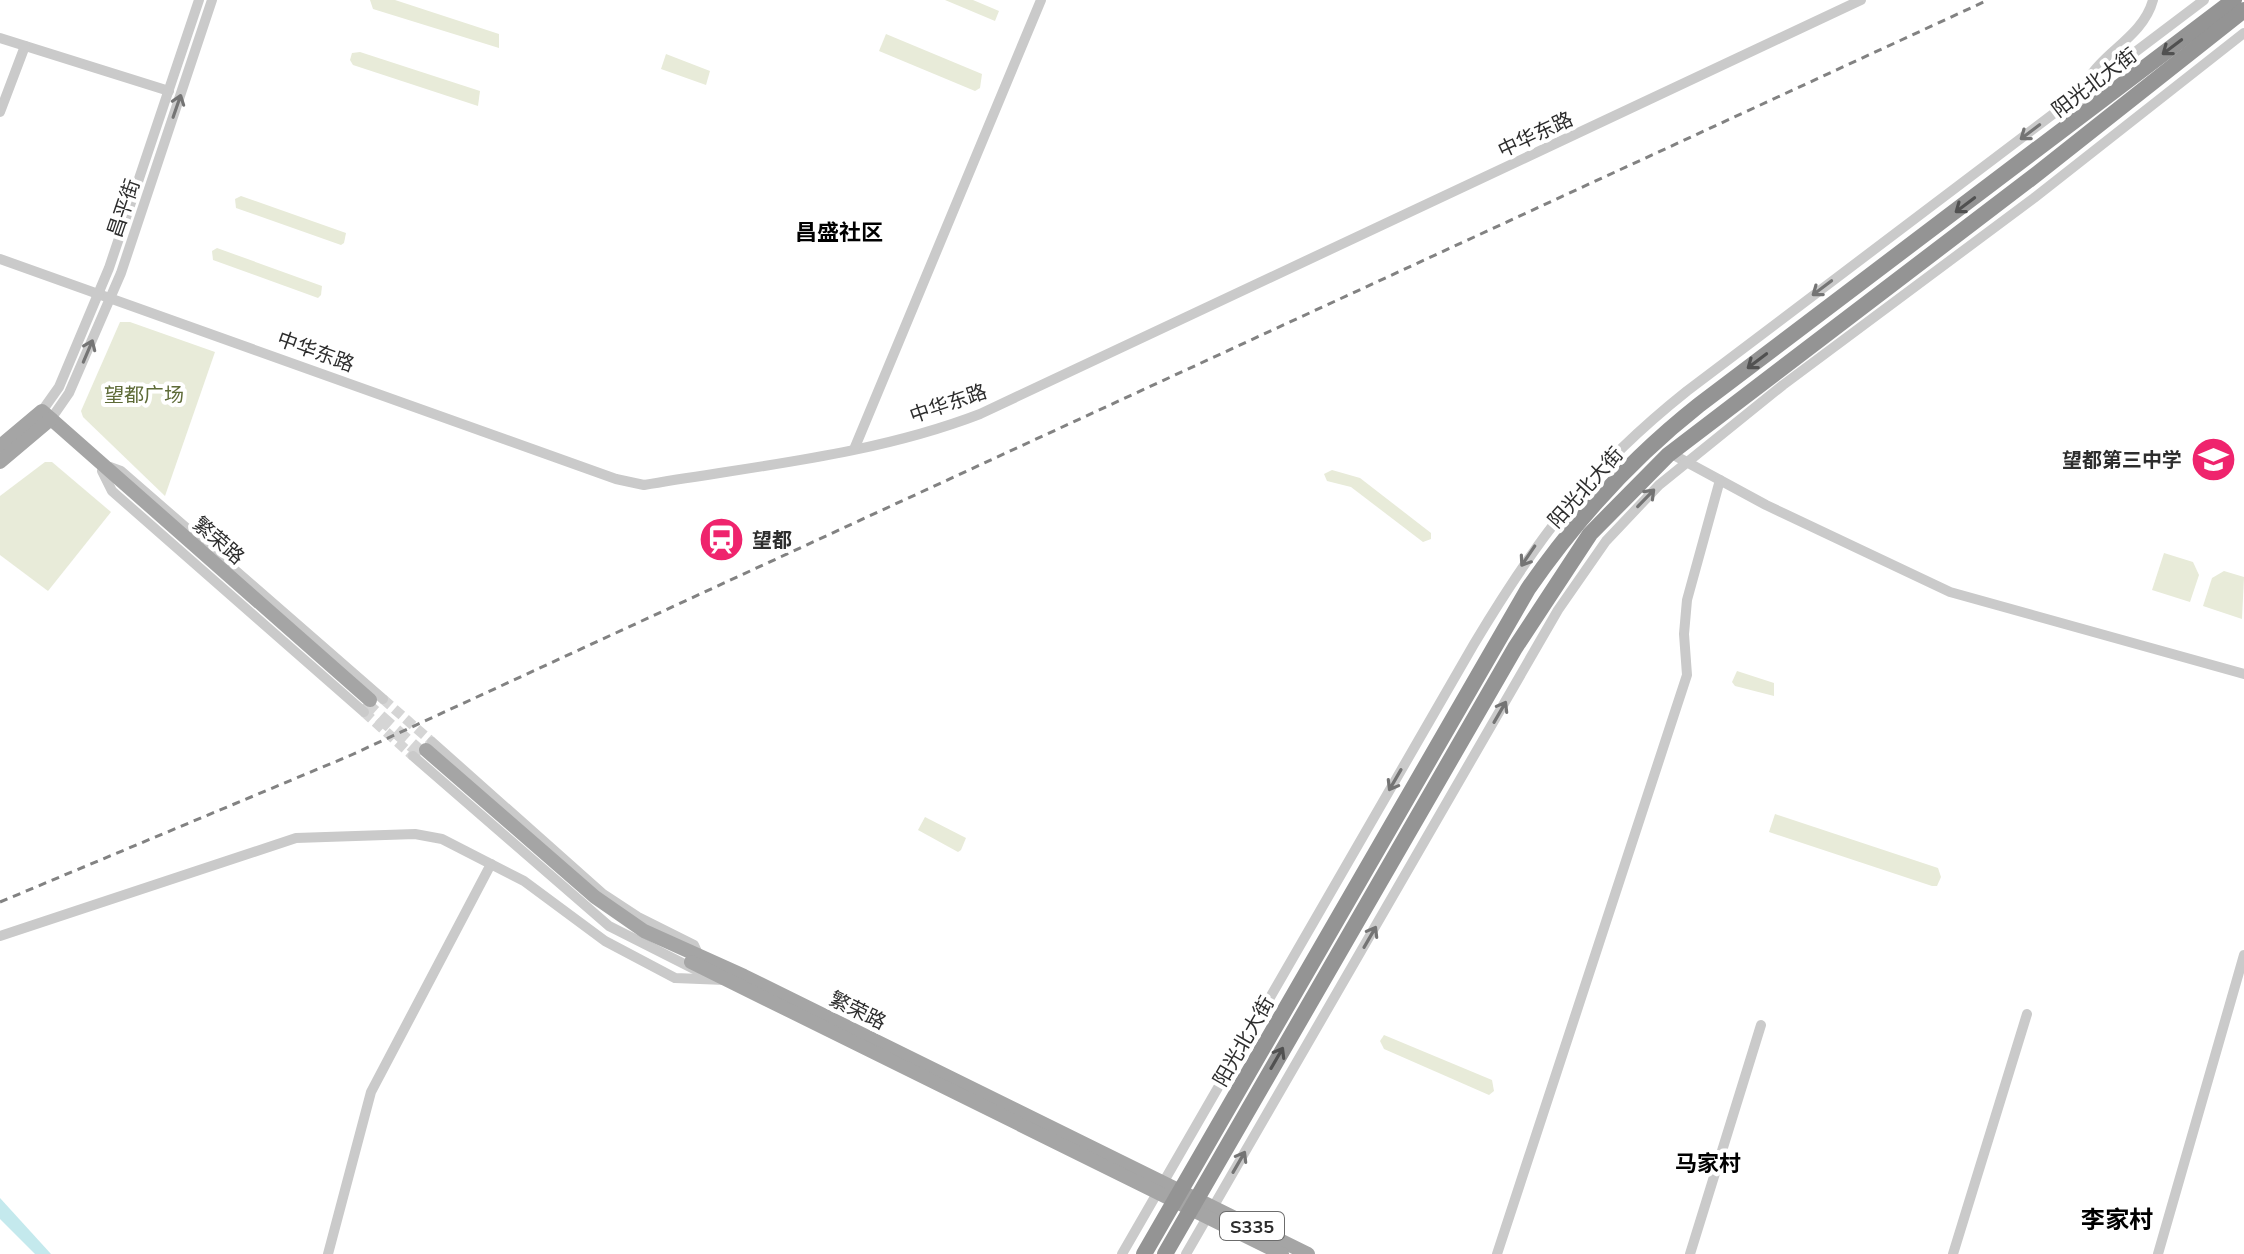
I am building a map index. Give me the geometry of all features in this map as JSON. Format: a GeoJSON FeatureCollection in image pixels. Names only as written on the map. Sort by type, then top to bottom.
{"type":"FeatureCollection","features":[{"type":"Feature","properties":{"kind":"highway","name":"阳光北大街"},"geometry":{"type":"LineString","coordinates":[[1144,1254],[1499,638],[1528,589],[1576,523],[1636,459],[1676,423],[2234,0]]}},
{"type":"Feature","properties":{"kind":"highway","name":"阳光北大街"},"geometry":{"type":"LineString","coordinates":[[1165,1254],[1544,599],[1590,534],[1670,453],[2038,173],[2244,10]]}},
{"type":"Feature","properties":{"kind":"main road","name":"繁荣路"},"geometry":{"type":"LineString","coordinates":[[45,417],[370,703]]}},
{"type":"Feature","properties":{"kind":"main road"},"geometry":{"type":"LineString","coordinates":[[0,446],[45,417]]}},
{"type":"Feature","properties":{"kind":"main road"},"geometry":{"type":"LineString","coordinates":[[0,462],[45,417]]}},
{"type":"Feature","properties":{"kind":"main road","name":"繁荣路"},"geometry":{"type":"LineString","coordinates":[[1161,1187],[644,931],[605,906],[423,750],[602,910],[641,936],[1194,1204],[1308,1254]]}},
{"type":"Feature","properties":{"kind":"main road","name":"繁荣路"},"geometry":{"type":"LineString","coordinates":[[1211,1212],[1282,1254]]}},
{"type":"Feature","properties":{"kind":"street","name":"昌平街"},"geometry":{"type":"LineString","coordinates":[[45,417],[98,295],[199,0]]}},
{"type":"Feature","properties":{"kind":"street","name":"昌平街"},"geometry":{"type":"LineString","coordinates":[[45,417],[69,393],[110,299],[212,0]]}},
{"type":"Feature","properties":{"kind":"street"},"geometry":{"type":"LineString","coordinates":[[855,447],[1041,0]]}},
{"type":"Feature","properties":{"kind":"street","name":"中华东路"},"geometry":{"type":"LineString","coordinates":[[0,259],[634,485],[855,447],[921,433],[980,414],[1861,0]]}},
{"type":"Feature","properties":{"kind":"street"},"geometry":{"type":"LineString","coordinates":[[2087,111],[2083,91],[2093,70],[2134,36],[2153,0]]}},
{"type":"Feature","properties":{"kind":"street"},"geometry":{"type":"LineString","coordinates":[[1122,1254],[1502,595],[1567,503],[1670,405],[2204,0]]}},
{"type":"Feature","properties":{"kind":"street"},"geometry":{"type":"LineString","coordinates":[[1186,1254],[1558,610],[1606,541],[1659,485],[1783,385],[2034,198],[2244,33]]}},
{"type":"Feature","properties":{"kind":"street"},"geometry":{"type":"LineString","coordinates":[[0,38],[169,91]]}},
{"type":"Feature","properties":{"kind":"street"},"geometry":{"type":"LineString","coordinates":[[0,112],[25,46]]}},
{"type":"Feature","properties":{"kind":"street"},"geometry":{"type":"LineString","coordinates":[[1670,453],[1914,578],[1950,592],[2244,674]]}},
{"type":"Feature","properties":{"kind":"street"},"geometry":{"type":"LineString","coordinates":[[1497,1254],[1687,675],[1684,634],[1687,600],[1720,480]]}},
{"type":"Feature","properties":{"kind":"street"},"geometry":{"type":"LineString","coordinates":[[0,936],[296,838],[415,834],[442,839],[524,881],[605,941],[675,978],[727,980]]}},
{"type":"Feature","properties":{"kind":"street"},"geometry":{"type":"LineString","coordinates":[[328,1254],[371,1092],[491,864]]}},
{"type":"Feature","properties":{"kind":"street"},"geometry":{"type":"LineString","coordinates":[[2158,1254],[2244,955]]}},
{"type":"Feature","properties":{"kind":"street"},"geometry":{"type":"LineString","coordinates":[[1953,1254],[2027,1014]]}},
{"type":"Feature","properties":{"kind":"street"},"geometry":{"type":"LineString","coordinates":[[1690,1254],[1761,1025]]}},
{"type":"Feature","properties":{"kind":"green space"},"geometry":{"type":"Polygon","coordinates":[[[370,0],[395,0],[499,34],[499,48],[373,9],[370,0]]]}},
{"type":"Feature","properties":{"kind":"green space"},"geometry":{"type":"Polygon","coordinates":[[[945,0],[973,0],[999,11],[995,21],[945,0]]]}},
{"type":"Feature","properties":{"kind":"green space"},"geometry":{"type":"Polygon","coordinates":[[[886,34],[982,74],[980,88],[975,91],[879,51],[886,34]]]}},
{"type":"Feature","properties":{"kind":"green space"},"geometry":{"type":"Polygon","coordinates":[[[360,52],[480,91],[478,106],[353,65],[350,60],[352,53],[360,52]]]}},
{"type":"Feature","properties":{"kind":"green space"},"geometry":{"type":"Polygon","coordinates":[[[666,54],[710,71],[706,85],[661,69],[666,54]]]}},
{"type":"Feature","properties":{"kind":"green space"},"geometry":{"type":"Polygon","coordinates":[[[241,196],[346,233],[344,243],[341,245],[236,208],[235,199],[241,196]]]}},
{"type":"Feature","properties":{"kind":"green space"},"geometry":{"type":"Polygon","coordinates":[[[217,248],[322,286],[321,295],[318,298],[213,260],[212,251],[217,248]]]}},
{"type":"Feature","properties":{"kind":"green space","name":"望都广场"},"geometry":{"type":"Polygon","coordinates":[[[120,322],[130,322],[215,352],[165,496],[83,417],[81,411],[120,322]]]}},
{"type":"Feature","properties":{"kind":"green space"},"geometry":{"type":"Polygon","coordinates":[[[45,462],[52,462],[111,512],[48,591],[0,555],[0,496],[45,462]]]}},
{"type":"Feature","properties":{"kind":"green space"},"geometry":{"type":"Polygon","coordinates":[[[1332,470],[1360,478],[1431,533],[1431,539],[1423,542],[1351,487],[1327,481],[1324,474],[1332,470]]]}},
{"type":"Feature","properties":{"kind":"green space"},"geometry":{"type":"Polygon","coordinates":[[[2164,553],[2193,562],[2199,575],[2190,602],[2152,590],[2164,553]]]}},
{"type":"Feature","properties":{"kind":"green space"},"geometry":{"type":"Polygon","coordinates":[[[2224,571],[2244,577],[2242,619],[2203,606],[2212,578],[2224,571]]]}},
{"type":"Feature","properties":{"kind":"green space"},"geometry":{"type":"Polygon","coordinates":[[[1737,671],[1774,683],[1774,696],[1735,686],[1732,682],[1737,671]]]}},
{"type":"Feature","properties":{"kind":"green space"},"geometry":{"type":"Polygon","coordinates":[[[1775,814],[1938,868],[1941,877],[1937,886],[1932,886],[1769,832],[1775,814]]]}},
{"type":"Feature","properties":{"kind":"green space"},"geometry":{"type":"Polygon","coordinates":[[[925,817],[966,838],[961,850],[958,852],[918,830],[925,817]]]}},
{"type":"Feature","properties":{"kind":"green space"},"geometry":{"type":"Polygon","coordinates":[[[1384,1035],[1492,1080],[1494,1091],[1489,1095],[1384,1049],[1380,1041],[1384,1035]]]}},
{"type":"Feature","properties":{"kind":"water"},"geometry":{"type":"Polygon","coordinates":[[[0,1198],[51,1254],[35,1254],[0,1219],[0,1198]]]}},
{"type":"Feature","properties":{"kind":"tunnel"},"geometry":{"type":"LineString","coordinates":[[383,699],[432,742]]}},
{"type":"Feature","properties":{"kind":"tunnel"},"geometry":{"type":"LineString","coordinates":[[364,703],[422,754]]}},
{"type":"Feature","properties":{"kind":"tunnel"},"geometry":{"type":"LineString","coordinates":[[364,712],[413,756]]}},
{"type":"Feature","properties":{"kind":"railway"},"geometry":{"type":"LineString","coordinates":[[0,902],[349,756],[1988,0]]}},
{"type":"Feature","properties":{"kind":"place","name":"望都第三中学"},"geometry":{"type":"Point","coordinates":[2213,459]}},
{"type":"Feature","properties":{"kind":"place","name":"望都"},"geometry":{"type":"Point","coordinates":[721,539]}},
{"type":"Feature","properties":{"kind":"district","name":"昌盛社区"},"geometry":{"type":"Point","coordinates":[839,232]}},
{"type":"Feature","properties":{"kind":"district","name":"马家村"},"geometry":{"type":"Point","coordinates":[1708,1163]}},
{"type":"Feature","properties":{"kind":"district","name":"李家村"},"geometry":{"type":"Point","coordinates":[2117,1219]}}]}
